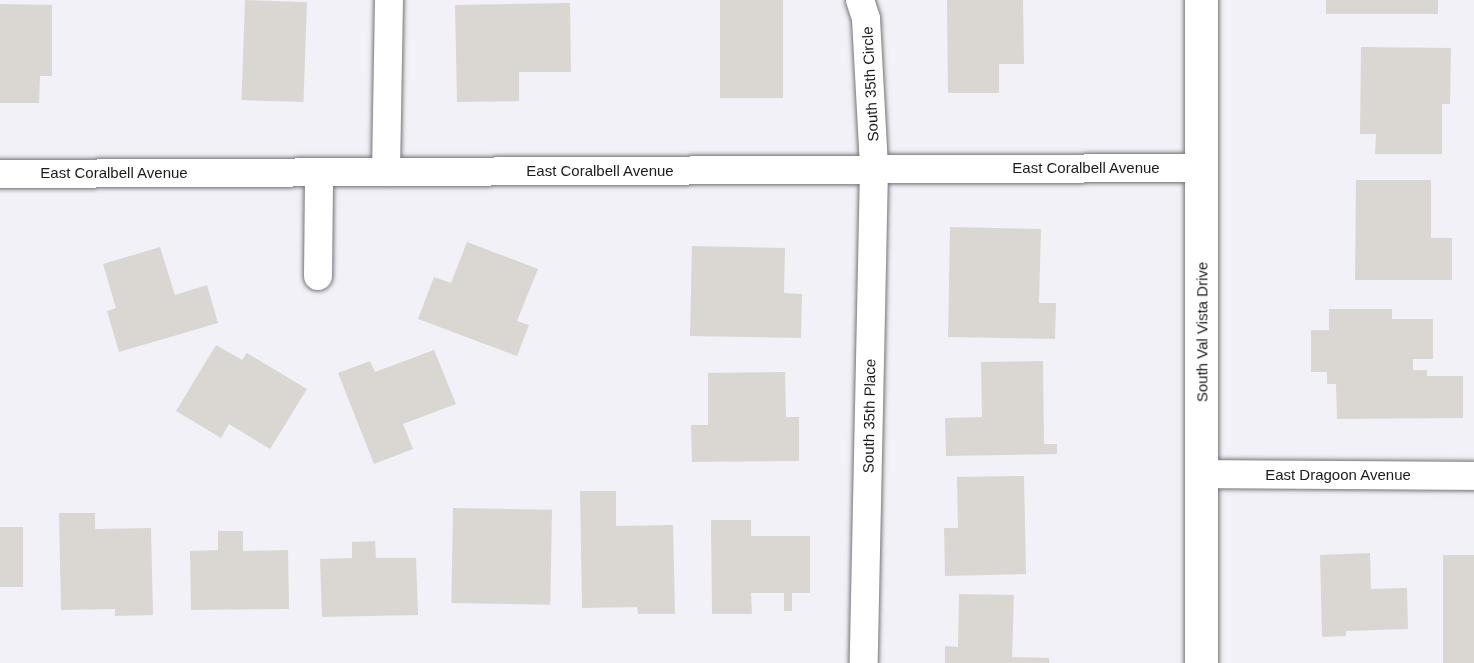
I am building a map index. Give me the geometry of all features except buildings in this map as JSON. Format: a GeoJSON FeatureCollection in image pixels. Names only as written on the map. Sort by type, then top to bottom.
{"type":"FeatureCollection","features":[{"type":"Feature","properties":{"kind":"main road","name":"South Val Vista Drive"},"geometry":{"type":"LineString","coordinates":[[1201,0],[1203,474],[1201,663]]}},
{"type":"Feature","properties":{"kind":"street"},"geometry":{"type":"LineString","coordinates":[[386,172],[389,0]]}},
{"type":"Feature","properties":{"kind":"street","name":"South 35th Circle"},"geometry":{"type":"LineString","coordinates":[[860,0],[866,19],[874,170]]}},
{"type":"Feature","properties":{"kind":"street","name":"East Coralbell Avenue"},"geometry":{"type":"LineString","coordinates":[[0,174],[1200,168]]}},
{"type":"Feature","properties":{"kind":"street","name":"South 35th Place"},"geometry":{"type":"LineString","coordinates":[[864,663],[874,170]]}},
{"type":"Feature","properties":{"kind":"street"},"geometry":{"type":"LineString","coordinates":[[318,276],[320,172]]}},
{"type":"Feature","properties":{"kind":"street","name":"East Dragoon Avenue"},"geometry":{"type":"LineString","coordinates":[[1203,474],[1474,476]]}}]}
